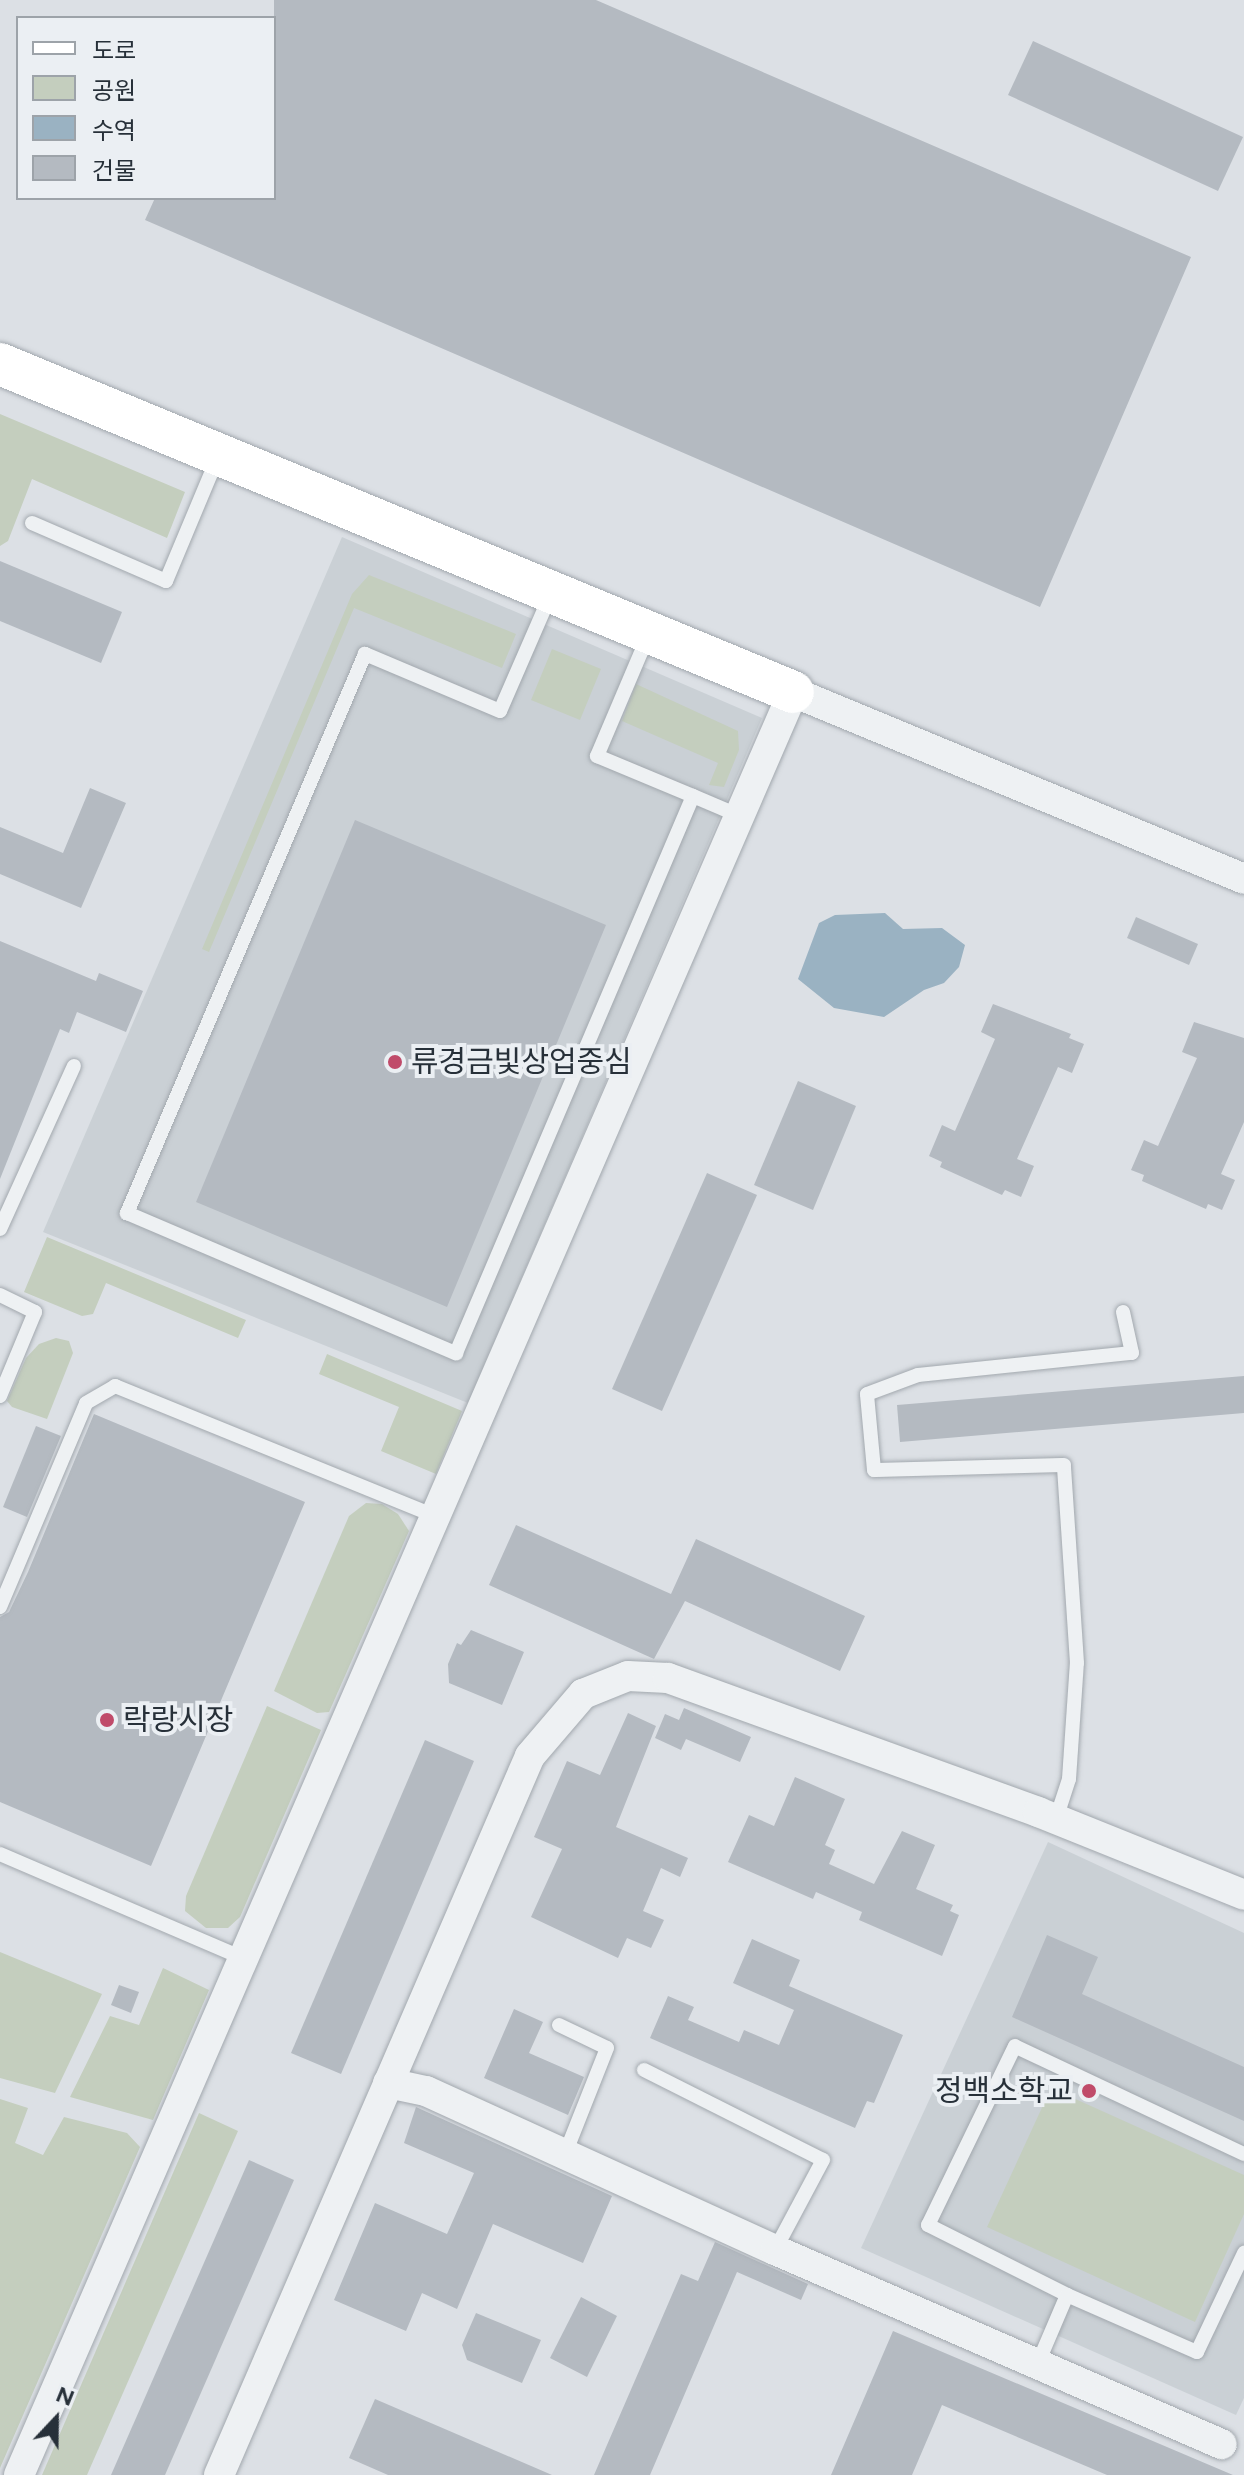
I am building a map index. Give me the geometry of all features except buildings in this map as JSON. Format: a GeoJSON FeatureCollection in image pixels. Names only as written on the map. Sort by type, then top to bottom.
{"type":"FeatureCollection","features":[{"type":"Feature","properties":{"kind":"main road"},"geometry":{"type":"LineString","coordinates":[[0,364],[793,692]]}},
{"type":"Feature","properties":{"kind":"street"},"geometry":{"type":"LineString","coordinates":[[19,2475],[438,1517],[793,692],[1244,879]]}},
{"type":"Feature","properties":{"kind":"street"},"geometry":{"type":"LineString","coordinates":[[219,2475],[530,1756],[583,1694],[628,1676],[668,1678],[1056,1819],[1244,1895]]}},
{"type":"Feature","properties":{"kind":"street"},"geometry":{"type":"LineString","coordinates":[[388,2083],[426,2091],[775,2250],[1222,2444]]}},
{"type":"Feature","properties":{"kind":"lane"},"geometry":{"type":"LineString","coordinates":[[32,523],[166,581],[218,455]]}},
{"type":"Feature","properties":{"kind":"lane"},"geometry":{"type":"LineString","coordinates":[[551,592],[500,711],[365,654],[127,1213],[456,1353],[693,796]]}},
{"type":"Feature","properties":{"kind":"lane"},"geometry":{"type":"LineString","coordinates":[[649,633],[597,756],[740,816]]}},
{"type":"Feature","properties":{"kind":"lane"},"geometry":{"type":"LineString","coordinates":[[0,1229],[74,1066]]}},
{"type":"Feature","properties":{"kind":"lane"},"geometry":{"type":"LineString","coordinates":[[0,1295],[35,1312],[0,1396]]}},
{"type":"Feature","properties":{"kind":"lane"},"geometry":{"type":"LineString","coordinates":[[1056,1819],[1069,1779],[1077,1663],[1064,1465],[874,1470],[867,1394],[918,1375],[1132,1353],[1123,1312]]}},
{"type":"Feature","properties":{"kind":"lane"},"geometry":{"type":"LineString","coordinates":[[0,1607],[86,1403],[115,1386],[438,1517]]}},
{"type":"Feature","properties":{"kind":"lane"},"geometry":{"type":"LineString","coordinates":[[0,1854],[243,1958]]}},
{"type":"Feature","properties":{"kind":"lane"},"geometry":{"type":"LineString","coordinates":[[559,2025],[607,2048],[565,2154]]}},
{"type":"Feature","properties":{"kind":"lane"},"geometry":{"type":"LineString","coordinates":[[1244,2154],[1015,2046],[928,2225],[1067,2295],[1197,2352],[1244,2253]]}},
{"type":"Feature","properties":{"kind":"lane"},"geometry":{"type":"LineString","coordinates":[[644,2070],[823,2160],[775,2250]]}},
{"type":"Feature","properties":{"kind":"lane"},"geometry":{"type":"LineString","coordinates":[[1038,2363],[1067,2295]]}},
{"type":"Feature","properties":{"kind":"shaded area"},"geometry":{"type":"Polygon","coordinates":[[[342,537],[762,718],[468,1403],[43,1232],[342,537]]]}},
{"type":"Feature","properties":{"kind":"shaded area","name":"정백소학교"},"geometry":{"type":"Polygon","coordinates":[[[1048,1842],[1244,1933],[1244,2398],[1236,2415],[861,2248],[1048,1842]]]}},
{"type":"Feature","properties":{"kind":"green space"},"geometry":{"type":"Polygon","coordinates":[[[0,414],[185,492],[167,538],[32,479],[8,541],[0,546],[0,414]]]}},
{"type":"Feature","properties":{"kind":"green space"},"geometry":{"type":"Polygon","coordinates":[[[369,575],[516,634],[502,668],[354,608],[209,952],[202,949],[352,594],[369,575]]]}},
{"type":"Feature","properties":{"kind":"green space"},"geometry":{"type":"Polygon","coordinates":[[[552,649],[601,669],[580,720],[531,700],[552,649]]]}},
{"type":"Feature","properties":{"kind":"green space"},"geometry":{"type":"Polygon","coordinates":[[[636,684],[738,731],[739,750],[724,787],[709,785],[718,763],[622,721],[636,684]]]}},
{"type":"Feature","properties":{"kind":"green space"},"geometry":{"type":"Polygon","coordinates":[[[47,1237],[246,1320],[238,1338],[106,1283],[93,1314],[82,1316],[24,1292],[47,1237]]]}},
{"type":"Feature","properties":{"kind":"green space"},"geometry":{"type":"Polygon","coordinates":[[[56,1338],[69,1341],[73,1353],[47,1419],[12,1407],[7,1401],[26,1358],[39,1344],[56,1338]]]}},
{"type":"Feature","properties":{"kind":"green space"},"geometry":{"type":"Polygon","coordinates":[[[327,1354],[462,1411],[436,1474],[381,1451],[399,1407],[319,1374],[327,1354]]]}},
{"type":"Feature","properties":{"kind":"green space"},"geometry":{"type":"Polygon","coordinates":[[[366,1503],[382,1504],[398,1514],[409,1531],[329,1712],[317,1713],[274,1691],[349,1516],[366,1503]]]}},
{"type":"Feature","properties":{"kind":"green space"},"geometry":{"type":"Polygon","coordinates":[[[267,1706],[321,1730],[240,1917],[228,1928],[206,1928],[185,1911],[186,1896],[267,1706]]]}},
{"type":"Feature","properties":{"kind":"green space"},"geometry":{"type":"Polygon","coordinates":[[[0,1952],[102,1994],[55,2093],[0,2078],[0,1952]]]}},
{"type":"Feature","properties":{"kind":"green space"},"geometry":{"type":"Polygon","coordinates":[[[163,1968],[209,1990],[153,2120],[70,2097],[110,2016],[139,2025],[163,1968]]]}},
{"type":"Feature","properties":{"kind":"green space"},"geometry":{"type":"Polygon","coordinates":[[[1051,2088],[1244,2175],[1244,2214],[1195,2322],[987,2227],[1051,2088]]]}},
{"type":"Feature","properties":{"kind":"green space"},"geometry":{"type":"Polygon","coordinates":[[[0,2099],[28,2108],[15,2143],[43,2155],[64,2117],[127,2133],[140,2147],[0,2468],[0,2099]]]}},
{"type":"Feature","properties":{"kind":"green space"},"geometry":{"type":"Polygon","coordinates":[[[199,2113],[238,2131],[87,2475],[42,2475],[199,2113]]]}},
{"type":"Feature","properties":{"kind":"water"},"geometry":{"type":"Polygon","coordinates":[[[885,913],[903,929],[942,928],[965,945],[959,967],[944,983],[924,990],[884,1017],[834,1008],[798,979],[819,923],[835,915],[885,913]]]}},
{"type":"Feature","properties":{"kind":"place","name":"류경금빛상업중심"},"geometry":{"type":"Point","coordinates":[395,1062]}},
{"type":"Feature","properties":{"kind":"place","name":"락랑시장"},"geometry":{"type":"Point","coordinates":[107,1720]}},
{"type":"Feature","properties":{"kind":"place","name":"정백소학교"},"geometry":{"type":"Point","coordinates":[1089,2091]}}]}
